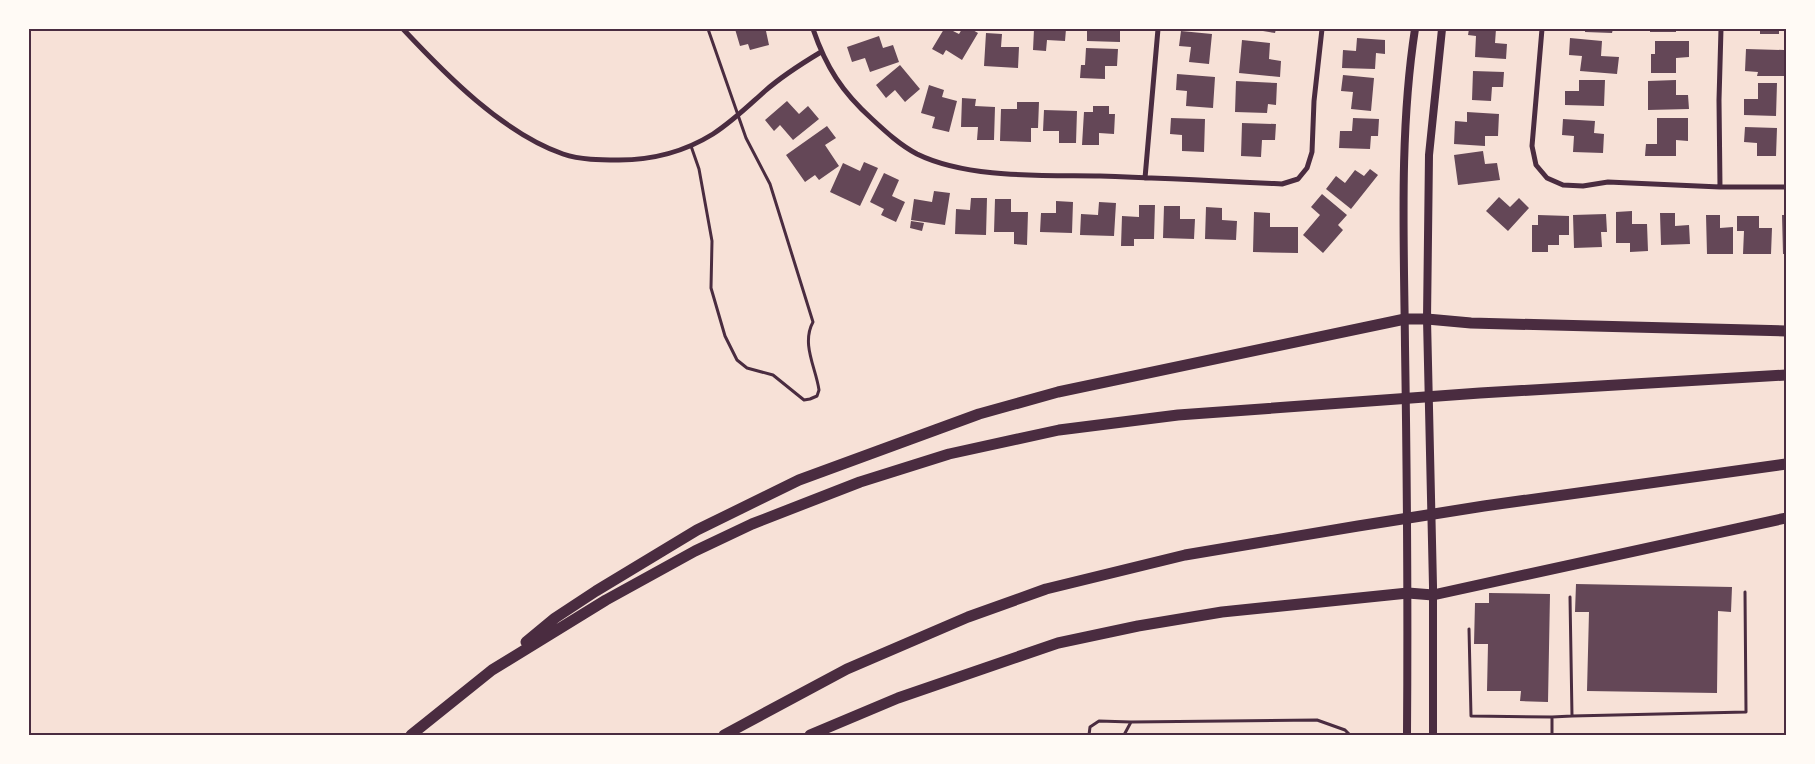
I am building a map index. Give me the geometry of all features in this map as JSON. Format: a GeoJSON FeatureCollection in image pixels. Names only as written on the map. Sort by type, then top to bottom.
{"type":"FeatureCollection","features":[{"type":"Feature","properties":{"kind":"highway"},"geometry":{"type":"LineString","coordinates":[[411,735],[555,618],[697,530],[800,480],[979,414],[1058,392],[1405,319],[1471,323],[1786,331]]}},
{"type":"Feature","properties":{"kind":"highway"},"geometry":{"type":"LineString","coordinates":[[492,670],[606,600],[695,551],[752,524],[860,482],[949,454],[1060,430],[1178,415],[1365,401],[1786,375]]}},
{"type":"Feature","properties":{"kind":"highway"},"geometry":{"type":"LineString","coordinates":[[724,735],[847,669],[968,617],[1046,589],[1185,555],[1484,506],[1786,464]]}},
{"type":"Feature","properties":{"kind":"highway"},"geometry":{"type":"LineString","coordinates":[[810,735],[898,698],[1058,643],[1138,626],[1222,612],[1408,593],[1432,595],[1786,518]]}},
{"type":"Feature","properties":{"kind":"street"},"geometry":{"type":"LineString","coordinates":[[403,29],[477,101],[511,128],[538,143],[564,154],[593,160],[636,160],[668,155],[691,146],[738,116],[796,66],[821,52]]}},
{"type":"Feature","properties":{"kind":"street"},"geometry":{"type":"LineString","coordinates":[[813,29],[821,52],[837,82],[853,103],[893,138],[916,154],[940,163],[970,170],[1014,174],[1282,184],[1298,179],[1307,168],[1312,152],[1314,101],[1322,29]]}},
{"type":"Feature","properties":{"kind":"street"},"geometry":{"type":"LineString","coordinates":[[1145,178],[1158,29]]}},
{"type":"Feature","properties":{"kind":"street"},"geometry":{"type":"LineString","coordinates":[[1407,735],[1408,593],[1404,177],[1406,114],[1415,29]]}},
{"type":"Feature","properties":{"kind":"street"},"geometry":{"type":"LineString","coordinates":[[1432,735],[1432,595],[1427,319],[1429,155],[1442,29]]}},
{"type":"Feature","properties":{"kind":"street"},"geometry":{"type":"LineString","coordinates":[[1542,29],[1532,146],[1536,165],[1547,178],[1563,185],[1582,186],[1608,182],[1786,188]]}},
{"type":"Feature","properties":{"kind":"street"},"geometry":{"type":"LineString","coordinates":[[1720,187],[1718,100],[1721,29]]}},
{"type":"Feature","properties":{"kind":"lane"},"geometry":{"type":"LineString","coordinates":[[691,146],[699,168],[712,241],[712,288],[725,336],[736,360],[747,368],[773,375],[798,396],[804,400],[810,400],[817,396],[819,390],[808,340],[809,329],[813,322],[770,184],[746,138],[708,29]]}},
{"type":"Feature","properties":{"kind":"lane"},"geometry":{"type":"LineString","coordinates":[[1469,629],[1471,716],[1552,717],[1746,712],[1745,592]]}},
{"type":"Feature","properties":{"kind":"lane"},"geometry":{"type":"LineString","coordinates":[[1570,597],[1572,716]]}},
{"type":"Feature","properties":{"kind":"lane"},"geometry":{"type":"LineString","coordinates":[[1552,717],[1552,735]]}},
{"type":"Feature","properties":{"kind":"lane"},"geometry":{"type":"LineString","coordinates":[[1089,735],[1090,727],[1099,722],[1317,720],[1345,730],[1350,735]]}},
{"type":"Feature","properties":{"kind":"lane"},"geometry":{"type":"LineString","coordinates":[[1124,735],[1131,722]]}},
{"type":"Feature","properties":{"kind":"building"},"geometry":{"type":"Polygon","coordinates":[[[735,29],[770,29],[766,31],[769,45],[750,50],[748,44],[740,46],[735,29]]]}},
{"type":"Feature","properties":{"kind":"building"},"geometry":{"type":"Polygon","coordinates":[[[944,29],[949,29],[959,34],[962,29],[971,29],[978,33],[962,60],[946,50],[943,55],[932,49],[944,29]]]}},
{"type":"Feature","properties":{"kind":"building"},"geometry":{"type":"Polygon","coordinates":[[[1034,29],[1066,29],[1065,41],[1047,40],[1046,51],[1033,50],[1034,29]]]}},
{"type":"Feature","properties":{"kind":"building"},"geometry":{"type":"Polygon","coordinates":[[[1087,29],[1120,29],[1120,42],[1087,41],[1087,29]]]}},
{"type":"Feature","properties":{"kind":"building"},"geometry":{"type":"Polygon","coordinates":[[[1251,29],[1276,29],[1275,33],[1251,29]]]}},
{"type":"Feature","properties":{"kind":"building"},"geometry":{"type":"Polygon","coordinates":[[[1469,29],[1496,29],[1495,43],[1507,44],[1506,59],[1475,57],[1476,36],[1468,35],[1469,29]]]}},
{"type":"Feature","properties":{"kind":"building"},"geometry":{"type":"Polygon","coordinates":[[[1585,29],[1613,29],[1612,33],[1585,32],[1585,29]]]}},
{"type":"Feature","properties":{"kind":"building"},"geometry":{"type":"Polygon","coordinates":[[[1650,29],[1676,29],[1676,32],[1650,32],[1650,29]]]}},
{"type":"Feature","properties":{"kind":"building"},"geometry":{"type":"Polygon","coordinates":[[[1760,29],[1779,29],[1779,34],[1760,34],[1760,29]]]}},
{"type":"Feature","properties":{"kind":"building"},"geometry":{"type":"Polygon","coordinates":[[[1181,31],[1212,34],[1209,64],[1189,62],[1191,47],[1179,46],[1181,31]]]}},
{"type":"Feature","properties":{"kind":"building"},"geometry":{"type":"Polygon","coordinates":[[[986,33],[1002,34],[1001,47],[1019,47],[1018,68],[984,66],[986,33]]]}},
{"type":"Feature","properties":{"kind":"building"},"geometry":{"type":"Polygon","coordinates":[[[879,36],[883,48],[893,45],[899,62],[870,72],[865,58],[852,62],[847,47],[879,36]]]}},
{"type":"Feature","properties":{"kind":"building"},"geometry":{"type":"Polygon","coordinates":[[[1357,38],[1385,40],[1385,54],[1376,53],[1375,69],[1342,68],[1343,50],[1356,51],[1357,38]]]}},
{"type":"Feature","properties":{"kind":"building"},"geometry":{"type":"Polygon","coordinates":[[[1570,38],[1602,41],[1601,56],[1619,57],[1617,74],[1580,71],[1582,56],[1569,55],[1570,38]]]}},
{"type":"Feature","properties":{"kind":"building"},"geometry":{"type":"Polygon","coordinates":[[[1242,40],[1270,43],[1269,59],[1281,61],[1280,77],[1239,73],[1242,40]]]}},
{"type":"Feature","properties":{"kind":"building"},"geometry":{"type":"Polygon","coordinates":[[[1655,41],[1689,41],[1689,57],[1676,58],[1676,73],[1651,73],[1651,54],[1655,54],[1655,41]]]}},
{"type":"Feature","properties":{"kind":"building"},"geometry":{"type":"Polygon","coordinates":[[[1086,48],[1118,49],[1117,66],[1105,66],[1105,79],[1080,78],[1081,65],[1085,65],[1086,48]]]}},
{"type":"Feature","properties":{"kind":"building"},"geometry":{"type":"Polygon","coordinates":[[[1746,49],[1784,50],[1784,76],[1757,76],[1758,72],[1745,71],[1746,49]]]}},
{"type":"Feature","properties":{"kind":"building"},"geometry":{"type":"Polygon","coordinates":[[[900,65],[920,89],[905,102],[895,90],[886,98],[876,85],[900,65]]]}},
{"type":"Feature","properties":{"kind":"building"},"geometry":{"type":"Polygon","coordinates":[[[1473,71],[1504,72],[1503,87],[1492,87],[1491,101],[1472,100],[1473,71]]]}},
{"type":"Feature","properties":{"kind":"building"},"geometry":{"type":"Polygon","coordinates":[[[1177,74],[1215,77],[1213,108],[1186,106],[1187,91],[1176,90],[1177,74]]]}},
{"type":"Feature","properties":{"kind":"building"},"geometry":{"type":"Polygon","coordinates":[[[1343,75],[1374,78],[1371,111],[1351,109],[1353,92],[1341,91],[1343,75]]]}},
{"type":"Feature","properties":{"kind":"building"},"geometry":{"type":"Polygon","coordinates":[[[1579,80],[1605,80],[1604,106],[1565,105],[1565,91],[1579,91],[1579,80]]]}},
{"type":"Feature","properties":{"kind":"building"},"geometry":{"type":"Polygon","coordinates":[[[1676,80],[1676,95],[1688,95],[1689,109],[1648,110],[1648,81],[1676,80]]]}},
{"type":"Feature","properties":{"kind":"building"},"geometry":{"type":"Polygon","coordinates":[[[1236,81],[1277,83],[1276,105],[1268,104],[1267,113],[1235,112],[1236,81]]]}},
{"type":"Feature","properties":{"kind":"building"},"geometry":{"type":"Polygon","coordinates":[[[1758,83],[1777,83],[1776,116],[1744,115],[1744,99],[1758,99],[1758,83]]]}},
{"type":"Feature","properties":{"kind":"building"},"geometry":{"type":"Polygon","coordinates":[[[929,85],[944,90],[942,97],[957,101],[949,132],[932,128],[935,117],[921,113],[929,85]]]}},
{"type":"Feature","properties":{"kind":"building"},"geometry":{"type":"Polygon","coordinates":[[[962,98],[976,99],[975,106],[995,107],[994,140],[977,140],[978,127],[961,127],[962,98]]]}},
{"type":"Feature","properties":{"kind":"building"},"geometry":{"type":"Polygon","coordinates":[[[787,101],[799,114],[808,106],[819,119],[793,140],[780,125],[774,131],[765,120],[787,101]]]}},
{"type":"Feature","properties":{"kind":"building"},"geometry":{"type":"Polygon","coordinates":[[[1017,102],[1039,102],[1038,128],[1031,128],[1031,142],[1000,141],[1001,109],[1017,109],[1017,102]]]}},
{"type":"Feature","properties":{"kind":"building"},"geometry":{"type":"Polygon","coordinates":[[[1093,106],[1109,106],[1109,114],[1115,114],[1114,134],[1099,133],[1099,145],[1082,145],[1084,112],[1093,112],[1093,106]]]}},
{"type":"Feature","properties":{"kind":"building"},"geometry":{"type":"Polygon","coordinates":[[[1044,110],[1077,111],[1076,143],[1059,143],[1059,131],[1043,131],[1044,110]]]}},
{"type":"Feature","properties":{"kind":"building"},"geometry":{"type":"Polygon","coordinates":[[[1467,112],[1499,114],[1498,136],[1485,136],[1485,146],[1454,144],[1455,121],[1467,122],[1467,112]]]}},
{"type":"Feature","properties":{"kind":"building"},"geometry":{"type":"Polygon","coordinates":[[[1171,118],[1205,119],[1204,152],[1182,151],[1182,135],[1170,134],[1171,118]]]}},
{"type":"Feature","properties":{"kind":"building"},"geometry":{"type":"Polygon","coordinates":[[[1353,118],[1379,119],[1378,136],[1371,136],[1370,149],[1339,148],[1340,131],[1352,131],[1353,118]]]}},
{"type":"Feature","properties":{"kind":"building"},"geometry":{"type":"Polygon","coordinates":[[[1657,118],[1688,118],[1688,141],[1676,140],[1676,156],[1645,156],[1646,144],[1657,144],[1657,118]]]}},
{"type":"Feature","properties":{"kind":"building"},"geometry":{"type":"Polygon","coordinates":[[[1563,119],[1595,121],[1594,133],[1604,134],[1603,153],[1573,152],[1574,136],[1562,135],[1563,119]]]}},
{"type":"Feature","properties":{"kind":"building"},"geometry":{"type":"Polygon","coordinates":[[[1242,123],[1276,124],[1275,140],[1262,140],[1261,157],[1241,156],[1242,123]]]}},
{"type":"Feature","properties":{"kind":"building"},"geometry":{"type":"Polygon","coordinates":[[[827,126],[836,138],[825,145],[839,166],[819,180],[815,175],[805,182],[786,155],[827,126]]]}},
{"type":"Feature","properties":{"kind":"building"},"geometry":{"type":"Polygon","coordinates":[[[1745,127],[1777,128],[1776,156],[1757,156],[1757,143],[1744,142],[1745,127]]]}},
{"type":"Feature","properties":{"kind":"building"},"geometry":{"type":"Polygon","coordinates":[[[1483,151],[1485,164],[1497,163],[1500,180],[1458,185],[1454,155],[1483,151]]]}},
{"type":"Feature","properties":{"kind":"building"},"geometry":{"type":"Polygon","coordinates":[[[864,162],[878,168],[860,206],[830,192],[843,163],[860,171],[864,162]]]}},
{"type":"Feature","properties":{"kind":"building"},"geometry":{"type":"Polygon","coordinates":[[[1370,169],[1378,175],[1351,209],[1326,189],[1336,176],[1345,183],[1355,170],[1364,176],[1370,169]]]}},
{"type":"Feature","properties":{"kind":"building"},"geometry":{"type":"Polygon","coordinates":[[[884,173],[899,180],[892,196],[905,202],[896,222],[881,215],[884,209],[870,202],[884,173]]]}},
{"type":"Feature","properties":{"kind":"building"},"geometry":{"type":"Polygon","coordinates":[[[934,191],[950,193],[945,225],[911,220],[914,199],[932,202],[934,191]]]}},
{"type":"Feature","properties":{"kind":"building"},"geometry":{"type":"Polygon","coordinates":[[[1322,194],[1347,215],[1338,225],[1343,230],[1323,253],[1303,235],[1320,215],[1311,207],[1322,194]]]}},
{"type":"Feature","properties":{"kind":"building"},"geometry":{"type":"Polygon","coordinates":[[[1499,197],[1510,207],[1519,198],[1529,208],[1508,231],[1486,211],[1499,197]]]}},
{"type":"Feature","properties":{"kind":"building"},"geometry":{"type":"Polygon","coordinates":[[[971,198],[987,198],[986,235],[955,234],[956,209],[970,210],[971,198]]]}},
{"type":"Feature","properties":{"kind":"building"},"geometry":{"type":"Polygon","coordinates":[[[995,199],[1011,199],[1011,212],[1028,212],[1027,245],[1014,244],[1014,232],[994,232],[995,199]]]}},
{"type":"Feature","properties":{"kind":"building"},"geometry":{"type":"Polygon","coordinates":[[[1056,201],[1073,202],[1072,233],[1040,232],[1041,213],[1056,213],[1056,201]]]}},
{"type":"Feature","properties":{"kind":"building"},"geometry":{"type":"Polygon","coordinates":[[[1099,202],[1116,203],[1114,236],[1080,235],[1081,214],[1098,215],[1099,202]]]}},
{"type":"Feature","properties":{"kind":"building"},"geometry":{"type":"Polygon","coordinates":[[[1139,205],[1155,205],[1154,239],[1134,239],[1134,246],[1121,246],[1122,216],[1139,217],[1139,205]]]}},
{"type":"Feature","properties":{"kind":"building"},"geometry":{"type":"Polygon","coordinates":[[[1164,206],[1180,206],[1180,219],[1195,219],[1194,239],[1163,238],[1164,206]]]}},
{"type":"Feature","properties":{"kind":"building"},"geometry":{"type":"Polygon","coordinates":[[[1206,207],[1222,208],[1222,220],[1237,221],[1236,240],[1205,239],[1206,207]]]}},
{"type":"Feature","properties":{"kind":"building"},"geometry":{"type":"Polygon","coordinates":[[[1632,211],[1632,224],[1647,224],[1648,251],[1630,252],[1630,243],[1616,243],[1616,212],[1632,211]]]}},
{"type":"Feature","properties":{"kind":"building"},"geometry":{"type":"Polygon","coordinates":[[[1254,212],[1270,213],[1270,227],[1298,227],[1298,253],[1253,252],[1254,212]]]}},
{"type":"Feature","properties":{"kind":"building"},"geometry":{"type":"Polygon","coordinates":[[[1660,213],[1675,213],[1675,226],[1689,225],[1690,244],[1661,245],[1660,213]]]}},
{"type":"Feature","properties":{"kind":"building"},"geometry":{"type":"Polygon","coordinates":[[[1606,214],[1607,232],[1601,232],[1602,247],[1574,248],[1573,215],[1606,214]]]}},
{"type":"Feature","properties":{"kind":"building"},"geometry":{"type":"Polygon","coordinates":[[[1538,215],[1569,216],[1569,235],[1559,235],[1559,245],[1548,245],[1548,252],[1532,252],[1532,225],[1538,225],[1538,215]]]}},
{"type":"Feature","properties":{"kind":"building"},"geometry":{"type":"Polygon","coordinates":[[[1706,215],[1720,215],[1720,228],[1733,227],[1733,254],[1707,254],[1706,215]]]}},
{"type":"Feature","properties":{"kind":"building"},"geometry":{"type":"Polygon","coordinates":[[[1782,215],[1786,215],[1786,254],[1783,254],[1782,215]]]}},
{"type":"Feature","properties":{"kind":"building"},"geometry":{"type":"Polygon","coordinates":[[[1737,216],[1759,216],[1759,228],[1772,228],[1771,254],[1743,254],[1744,231],[1737,231],[1737,216]]]}},
{"type":"Feature","properties":{"kind":"building"},"geometry":{"type":"Polygon","coordinates":[[[911,221],[924,223],[922,231],[910,228],[911,221]]]}},
{"type":"Feature","properties":{"kind":"building"},"geometry":{"type":"Polygon","coordinates":[[[1576,584],[1732,587],[1731,612],[1718,611],[1717,693],[1587,691],[1589,612],[1575,612],[1576,584]]]}},
{"type":"Feature","properties":{"kind":"building"},"geometry":{"type":"Polygon","coordinates":[[[1489,593],[1550,594],[1548,702],[1520,701],[1521,691],[1487,691],[1488,644],[1474,644],[1475,603],[1489,603],[1489,593]]]}}]}
